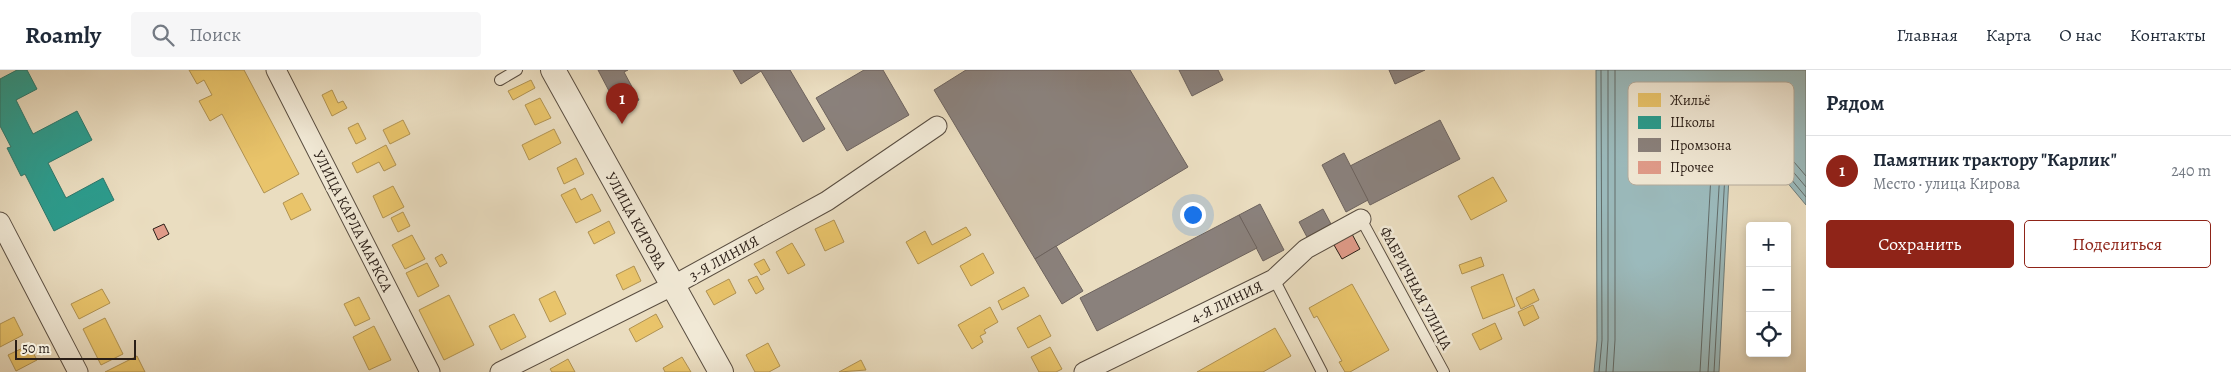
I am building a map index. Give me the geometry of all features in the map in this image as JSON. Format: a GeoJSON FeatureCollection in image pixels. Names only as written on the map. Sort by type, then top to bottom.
{"type":"FeatureCollection","features":[{"type":"Feature","properties":{"kind":"street","name":"УЛИЦА КАРЛА МАРКСА"},"geometry":{"type":"LineString","coordinates":[[276,70],[430,372]]}},
{"type":"Feature","properties":{"kind":"street","name":"УЛИЦА КИРОВА"},"geometry":{"type":"LineString","coordinates":[[553,70],[721,372]]}},
{"type":"Feature","properties":{"kind":"street","name":"3-Я ЛИНИЯ"},"geometry":{"type":"LineString","coordinates":[[500,372],[672,286],[827,201],[936,126]]}},
{"type":"Feature","properties":{"kind":"street","name":"4-Я ЛИНИЯ"},"geometry":{"type":"LineString","coordinates":[[1084,372],[1103,368],[1274,279],[1306,249],[1361,219]]}},
{"type":"Feature","properties":{"kind":"street"},"geometry":{"type":"LineString","coordinates":[[2,233],[78,372]]}},
{"type":"Feature","properties":{"kind":"lane"},"geometry":{"type":"LineString","coordinates":[[500,80],[517,70]]}},
{"type":"Feature","properties":{"kind":"lane","name":"ФАБРИЧНАЯ УЛИЦА"},"geometry":{"type":"LineString","coordinates":[[1361,219],[1444,372]]}},
{"type":"Feature","properties":{"kind":"lane"},"geometry":{"type":"LineString","coordinates":[[1274,279],[1322,372]]}},
{"type":"Feature","properties":{"kind":"water"},"geometry":{"type":"Polygon","coordinates":[[[1596,70],[1806,70],[1806,205],[1789,185],[1794,185],[1794,82],[1628,82],[1628,185],[1729,185],[1719,372],[1594,372],[1597,340],[1596,70]]]}},
{"type":"Feature","properties":{"kind":"building: Жильё"},"geometry":{"type":"Polygon","coordinates":[[[189,70],[244,70],[299,174],[264,193],[222,114],[210,121],[199,101],[212,95],[204,80],[197,84],[189,70]]]}},
{"type":"Feature","properties":{"kind":"building: Жильё"},"geometry":{"type":"Polygon","coordinates":[[[531,80],[535,88],[513,100],[508,91],[531,80]]]}},
{"type":"Feature","properties":{"kind":"building: Жильё"},"geometry":{"type":"Polygon","coordinates":[[[332,90],[338,103],[343,101],[347,108],[332,116],[322,95],[332,90]]]}},
{"type":"Feature","properties":{"kind":"building: Жильё"},"geometry":{"type":"Polygon","coordinates":[[[540,98],[551,118],[535,125],[525,105],[540,98]]]}},
{"type":"Feature","properties":{"kind":"building: Жильё"},"geometry":{"type":"Polygon","coordinates":[[[403,120],[410,134],[390,144],[383,130],[403,120]]]}},
{"type":"Feature","properties":{"kind":"building: Жильё"},"geometry":{"type":"Polygon","coordinates":[[[358,123],[366,139],[356,144],[348,128],[358,123]]]}},
{"type":"Feature","properties":{"kind":"building: Жильё"},"geometry":{"type":"Polygon","coordinates":[[[554,129],[561,143],[529,160],[522,145],[554,129]]]}},
{"type":"Feature","properties":{"kind":"building: Жильё"},"geometry":{"type":"Polygon","coordinates":[[[386,145],[396,165],[384,171],[379,162],[357,173],[352,163],[386,145]]]}},
{"type":"Feature","properties":{"kind":"building: Жильё"},"geometry":{"type":"Polygon","coordinates":[[[576,158],[584,174],[564,184],[557,168],[576,158]]]}},
{"type":"Feature","properties":{"kind":"building: Жильё"},"geometry":{"type":"Polygon","coordinates":[[[1493,177],[1507,201],[1471,220],[1458,196],[1493,177]]]}},
{"type":"Feature","properties":{"kind":"building: Жильё"},"geometry":{"type":"Polygon","coordinates":[[[393,186],[404,207],[383,218],[373,196],[393,186]]]}},
{"type":"Feature","properties":{"kind":"building: Жильё"},"geometry":{"type":"Polygon","coordinates":[[[575,188],[581,200],[592,194],[601,211],[576,223],[561,195],[575,188]]]}},
{"type":"Feature","properties":{"kind":"building: Жильё"},"geometry":{"type":"Polygon","coordinates":[[[302,193],[311,210],[291,220],[283,203],[302,193]]]}},
{"type":"Feature","properties":{"kind":"building: Жильё"},"geometry":{"type":"Polygon","coordinates":[[[403,212],[410,226],[398,232],[391,218],[403,212]]]}},
{"type":"Feature","properties":{"kind":"building: Жильё"},"geometry":{"type":"Polygon","coordinates":[[[834,220],[844,242],[825,251],[815,229],[834,220]]]}},
{"type":"Feature","properties":{"kind":"building: Жильё"},"geometry":{"type":"Polygon","coordinates":[[[609,221],[615,233],[594,244],[588,232],[609,221]]]}},
{"type":"Feature","properties":{"kind":"building: Жильё"},"geometry":{"type":"Polygon","coordinates":[[[966,227],[971,235],[918,264],[906,242],[925,231],[932,245],[966,227]]]}},
{"type":"Feature","properties":{"kind":"building: Жильё"},"geometry":{"type":"Polygon","coordinates":[[[412,235],[425,259],[405,269],[392,245],[412,235]]]}},
{"type":"Feature","properties":{"kind":"building: Жильё"},"geometry":{"type":"Polygon","coordinates":[[[792,243],[805,265],[788,274],[776,252],[792,243]]]}},
{"type":"Feature","properties":{"kind":"building: Жильё"},"geometry":{"type":"Polygon","coordinates":[[[983,253],[994,273],[971,286],[960,266],[983,253]]]}},
{"type":"Feature","properties":{"kind":"building: Жильё"},"geometry":{"type":"Polygon","coordinates":[[[442,254],[447,263],[440,267],[435,258],[442,254]]]}},
{"type":"Feature","properties":{"kind":"building: Жильё"},"geometry":{"type":"Polygon","coordinates":[[[1481,257],[1484,266],[1462,274],[1459,265],[1481,257]]]}},
{"type":"Feature","properties":{"kind":"building: Жильё"},"geometry":{"type":"Polygon","coordinates":[[[764,259],[770,270],[761,275],[754,264],[764,259]]]}},
{"type":"Feature","properties":{"kind":"building: Жильё"},"geometry":{"type":"Polygon","coordinates":[[[427,263],[439,286],[418,297],[406,273],[427,263]]]}},
{"type":"Feature","properties":{"kind":"building: Жильё"},"geometry":{"type":"Polygon","coordinates":[[[634,266],[641,281],[623,290],[616,275],[634,266]]]}},
{"type":"Feature","properties":{"kind":"building: Жильё"},"geometry":{"type":"Polygon","coordinates":[[[1503,274],[1515,306],[1483,319],[1471,287],[1503,274]]]}},
{"type":"Feature","properties":{"kind":"building: Жильё"},"geometry":{"type":"Polygon","coordinates":[[[757,276],[764,289],[756,294],[748,280],[757,276]]]}},
{"type":"Feature","properties":{"kind":"building: Жильё"},"geometry":{"type":"Polygon","coordinates":[[[729,279],[736,293],[714,305],[706,291],[729,279]]]}},
{"type":"Feature","properties":{"kind":"building: Жильё"},"geometry":{"type":"Polygon","coordinates":[[[1352,284],[1389,350],[1350,372],[1345,372],[1339,362],[1342,361],[1317,316],[1314,318],[1309,308],[1352,284]]]}},
{"type":"Feature","properties":{"kind":"building: Жильё"},"geometry":{"type":"Polygon","coordinates":[[[1024,287],[1029,296],[1002,310],[998,301],[1024,287]]]}},
{"type":"Feature","properties":{"kind":"building: Жильё"},"geometry":{"type":"Polygon","coordinates":[[[102,289],[110,303],[79,319],[71,304],[102,289]]]}},
{"type":"Feature","properties":{"kind":"building: Жильё"},"geometry":{"type":"Polygon","coordinates":[[[1534,289],[1539,300],[1521,309],[1516,298],[1534,289]]]}},
{"type":"Feature","properties":{"kind":"building: Жильё"},"geometry":{"type":"Polygon","coordinates":[[[555,291],[566,314],[550,322],[539,299],[555,291]]]}},
{"type":"Feature","properties":{"kind":"building: Жильё"},"geometry":{"type":"Polygon","coordinates":[[[449,295],[474,345],[444,360],[419,310],[449,295]]]}},
{"type":"Feature","properties":{"kind":"building: Жильё"},"geometry":{"type":"Polygon","coordinates":[[[359,297],[370,319],[355,326],[344,304],[359,297]]]}},
{"type":"Feature","properties":{"kind":"building: Жильё"},"geometry":{"type":"Polygon","coordinates":[[[1533,305],[1539,318],[1524,326],[1518,312],[1533,305]]]}},
{"type":"Feature","properties":{"kind":"building: Жильё"},"geometry":{"type":"Polygon","coordinates":[[[990,307],[998,322],[984,330],[986,333],[980,336],[983,342],[972,349],[958,325],[990,307]]]}},
{"type":"Feature","properties":{"kind":"building: Жильё"},"geometry":{"type":"Polygon","coordinates":[[[514,314],[526,337],[501,350],[489,326],[514,314]]]}},
{"type":"Feature","properties":{"kind":"building: Жильё"},"geometry":{"type":"Polygon","coordinates":[[[656,314],[663,327],[636,342],[629,329],[656,314]]]}},
{"type":"Feature","properties":{"kind":"building: Жильё"},"geometry":{"type":"Polygon","coordinates":[[[1040,315],[1051,336],[1028,348],[1017,328],[1040,315]]]}},
{"type":"Feature","properties":{"kind":"building: Жильё"},"geometry":{"type":"Polygon","coordinates":[[[14,317],[23,335],[0,347],[0,324],[14,317]]]}},
{"type":"Feature","properties":{"kind":"building: Жильё"},"geometry":{"type":"Polygon","coordinates":[[[105,318],[123,354],[101,365],[83,329],[105,318]]]}},
{"type":"Feature","properties":{"kind":"building: Жильё"},"geometry":{"type":"Polygon","coordinates":[[[1495,323],[1502,339],[1480,350],[1472,334],[1495,323]]]}},
{"type":"Feature","properties":{"kind":"building: Жильё"},"geometry":{"type":"Polygon","coordinates":[[[374,326],[391,360],[369,370],[353,337],[374,326]]]}},
{"type":"Feature","properties":{"kind":"building: Жильё"},"geometry":{"type":"Polygon","coordinates":[[[1275,328],[1291,356],[1263,372],[1197,372],[1275,328]]]}},
{"type":"Feature","properties":{"kind":"building: Жильё"},"geometry":{"type":"Polygon","coordinates":[[[768,343],[780,366],[769,372],[755,372],[746,355],[768,343]]]}},
{"type":"Feature","properties":{"kind":"building: Жильё"},"geometry":{"type":"Polygon","coordinates":[[[29,345],[37,360],[16,371],[8,355],[29,345]]]}},
{"type":"Feature","properties":{"kind":"building: Жильё"},"geometry":{"type":"Polygon","coordinates":[[[1050,347],[1062,369],[1056,372],[1039,372],[1031,357],[1050,347]]]}},
{"type":"Feature","properties":{"kind":"building: Жильё"},"geometry":{"type":"Polygon","coordinates":[[[137,356],[145,372],[105,372],[137,356]]]}},
{"type":"Feature","properties":{"kind":"building: Жильё"},"geometry":{"type":"Polygon","coordinates":[[[682,357],[691,372],[665,372],[663,368],[682,357]]]}},
{"type":"Feature","properties":{"kind":"building: Жильё"},"geometry":{"type":"Polygon","coordinates":[[[568,359],[575,372],[552,372],[550,369],[568,359]]]}},
{"type":"Feature","properties":{"kind":"building: Жильё"},"geometry":{"type":"Polygon","coordinates":[[[861,360],[866,370],[839,372],[861,360]]]}},
{"type":"Feature","properties":{"kind":"building: Школы"},"geometry":{"type":"Polygon","coordinates":[[[17,70],[27,70],[37,89],[16,100],[33,134],[77,111],[92,140],[48,163],[66,198],[103,178],[114,200],[54,231],[25,174],[21,176],[7,148],[11,147],[0,126],[0,79],[17,70]]]}},
{"type":"Feature","properties":{"kind":"building: Промзона"},"geometry":{"type":"Polygon","coordinates":[[[598,70],[628,70],[624,72],[639,100],[619,110],[598,70]]]}},
{"type":"Feature","properties":{"kind":"building: Промзона"},"geometry":{"type":"Polygon","coordinates":[[[733,70],[790,70],[825,129],[803,142],[761,71],[741,84],[733,70]]]}},
{"type":"Feature","properties":{"kind":"building: Промзона"},"geometry":{"type":"Polygon","coordinates":[[[864,70],[883,70],[909,115],[847,151],[816,98],[864,70]]]}},
{"type":"Feature","properties":{"kind":"building: Промзона"},"geometry":{"type":"Polygon","coordinates":[[[966,70],[1130,70],[1188,167],[1035,259],[934,90],[966,70]]]}},
{"type":"Feature","properties":{"kind":"building: Промзона"},"geometry":{"type":"Polygon","coordinates":[[[1179,70],[1218,70],[1223,80],[1192,96],[1179,70]]]}},
{"type":"Feature","properties":{"kind":"building: Промзона"},"geometry":{"type":"Polygon","coordinates":[[[1389,70],[1425,70],[1395,84],[1389,70]]]}},
{"type":"Feature","properties":{"kind":"building: Промзона"},"geometry":{"type":"Polygon","coordinates":[[[1440,120],[1460,159],[1370,205],[1350,166],[1440,120]]]}},
{"type":"Feature","properties":{"kind":"building: Промзона"},"geometry":{"type":"Polygon","coordinates":[[[1344,153],[1368,200],[1346,212],[1322,165],[1344,153]]]}},
{"type":"Feature","properties":{"kind":"building: Промзона"},"geometry":{"type":"Polygon","coordinates":[[[1260,204],[1284,250],[1263,261],[1239,215],[1260,204]]]}},
{"type":"Feature","properties":{"kind":"building: Промзона"},"geometry":{"type":"Polygon","coordinates":[[[1323,209],[1331,224],[1307,237],[1299,222],[1323,209]]]}},
{"type":"Feature","properties":{"kind":"building: Промзона"},"geometry":{"type":"Polygon","coordinates":[[[1239,215],[1257,248],[1097,331],[1080,298],[1239,215]]]}},
{"type":"Feature","properties":{"kind":"building: Промзона"},"geometry":{"type":"Polygon","coordinates":[[[1056,246],[1083,291],[1062,304],[1035,259],[1056,246]]]}},
{"type":"Feature","properties":{"kind":"building: Прочее"},"geometry":{"type":"Polygon","coordinates":[[[164,224],[169,234],[158,240],[153,229],[164,224]]]}},
{"type":"Feature","properties":{"kind":"building: Прочее"},"geometry":{"type":"Polygon","coordinates":[[[1352,234],[1360,249],[1342,259],[1334,245],[1352,234]]]}},
{"type":"Feature","properties":{"kind":"place","name":"Памятник трактору \"Карлик\""},"geometry":{"type":"Point","coordinates":[622,124]}}]}
